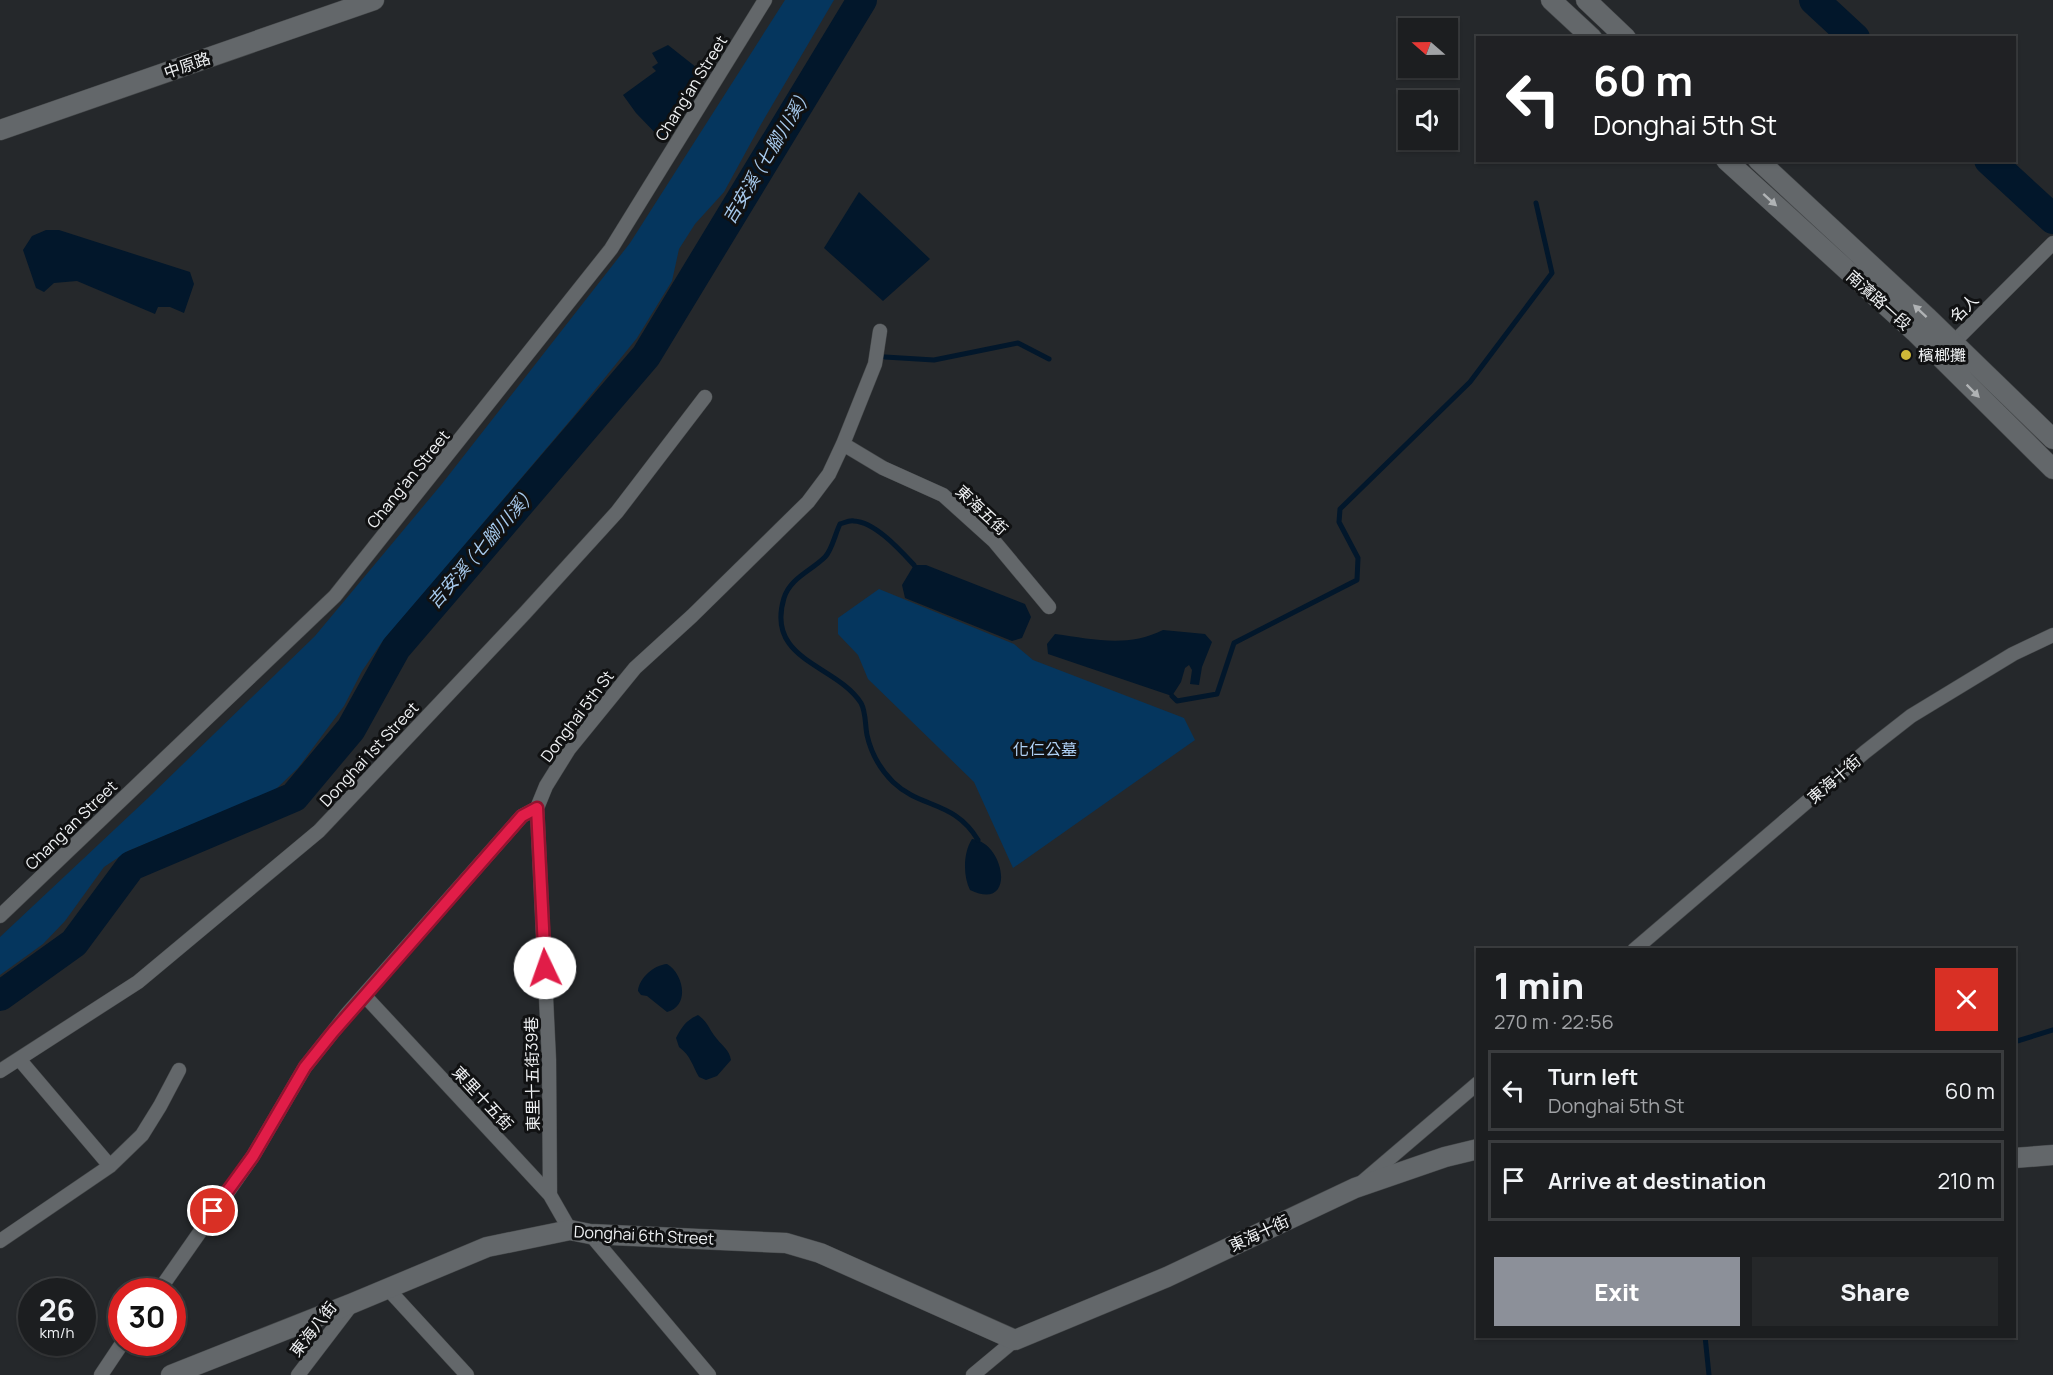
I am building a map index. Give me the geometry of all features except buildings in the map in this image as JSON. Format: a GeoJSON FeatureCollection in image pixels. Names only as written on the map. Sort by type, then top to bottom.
{"type":"FeatureCollection","features":[{"type":"Feature","properties":{"kind":"street","name":"中原路"},"geometry":{"type":"LineString","coordinates":[[0,130],[374,0]]}},
{"type":"Feature","properties":{"kind":"street","name":"Chang'an Street"},"geometry":{"type":"LineString","coordinates":[[0,916],[336,596],[610,249],[765,0]]}},
{"type":"Feature","properties":{"kind":"street"},"geometry":{"type":"LineString","coordinates":[[1551,0],[1589,36]]}},
{"type":"Feature","properties":{"kind":"street"},"geometry":{"type":"LineString","coordinates":[[1590,36],[1591,2]]}},
{"type":"Feature","properties":{"kind":"street"},"geometry":{"type":"LineString","coordinates":[[1591,2],[1624,36]]}},
{"type":"Feature","properties":{"kind":"street","name":"南濱路一段"},"geometry":{"type":"LineString","coordinates":[[1728,162],[1939,357],[2053,469]]}},
{"type":"Feature","properties":{"kind":"street","name":"南濱路一段"},"geometry":{"type":"LineString","coordinates":[[1760,162],[2053,439]]}},
{"type":"Feature","properties":{"kind":"street","name":"名人"},"geometry":{"type":"LineString","coordinates":[[1939,357],[2053,243]]}},
{"type":"Feature","properties":{"kind":"street","name":"Donghai 5th St"},"geometry":{"type":"LineString","coordinates":[[168,1278],[253,1156],[305,1067],[364,995],[522,816],[537,808],[546,786],[569,749],[635,668],[692,616],[808,502],[829,474],[843,444],[875,364],[880,331]]}},
{"type":"Feature","properties":{"kind":"street","name":"Donghai 1st Street"},"geometry":{"type":"LineString","coordinates":[[0,1071],[138,982],[319,831],[617,512],[705,397]]}},
{"type":"Feature","properties":{"kind":"street","name":"東海五街"},"geometry":{"type":"LineString","coordinates":[[843,444],[883,468],[943,495],[994,542],[1049,607]]}},
{"type":"Feature","properties":{"kind":"street","name":"東海十街"},"geometry":{"type":"LineString","coordinates":[[1636,948],[1865,752],[1911,716],[2013,654],[2053,635]]}},
{"type":"Feature","properties":{"kind":"street","name":"東里十五街39巷"},"geometry":{"type":"LineString","coordinates":[[537,808],[549,1060],[550,1195]]}},
{"type":"Feature","properties":{"kind":"street","name":"東里十五街"},"geometry":{"type":"LineString","coordinates":[[364,995],[550,1195],[570,1230]]}},
{"type":"Feature","properties":{"kind":"street"},"geometry":{"type":"LineString","coordinates":[[19,1059],[110,1166]]}},
{"type":"Feature","properties":{"kind":"street"},"geometry":{"type":"LineString","coordinates":[[0,1241],[110,1166],[142,1135],[178,1070]]}},
{"type":"Feature","properties":{"kind":"street","name":"東海十街"},"geometry":{"type":"LineString","coordinates":[[1015,1340],[1160,1280],[1355,1188],[1476,1085]]}},
{"type":"Feature","properties":{"kind":"street"},"geometry":{"type":"LineString","coordinates":[[1355,1188],[1445,1157],[1476,1149]]}},
{"type":"Feature","properties":{"kind":"street"},"geometry":{"type":"LineString","coordinates":[[2016,1158],[2053,1155]]}},
{"type":"Feature","properties":{"kind":"street","name":"Donghai 6th Street"},"geometry":{"type":"LineString","coordinates":[[171,1375],[487,1247],[570,1230],[590,1234],[786,1243],[820,1253],[1015,1340]]}},
{"type":"Feature","properties":{"kind":"street"},"geometry":{"type":"LineString","coordinates":[[590,1234],[709,1375]]}},
{"type":"Feature","properties":{"kind":"street"},"geometry":{"type":"LineString","coordinates":[[387,1288],[467,1375]]}},
{"type":"Feature","properties":{"kind":"street","name":"東海八街"},"geometry":{"type":"LineString","coordinates":[[298,1375],[353,1303]]}},
{"type":"Feature","properties":{"kind":"street"},"geometry":{"type":"LineString","coordinates":[[973,1375],[1015,1340]]}},
{"type":"Feature","properties":{"kind":"street"},"geometry":{"type":"LineString","coordinates":[[101,1375],[114,1356]]}},
{"type":"Feature","properties":{"kind":"green space"},"geometry":{"type":"Polygon","coordinates":[[[785,0],[834,0],[724,192],[695,224],[679,249],[672,281],[637,338],[382,642],[362,671],[344,706],[298,768],[275,790],[128,851],[104,867],[65,921],[43,944],[0,975],[0,937],[315,636],[441,485],[630,243],[785,0]]]}},
{"type":"Feature","properties":{"kind":"green space","name":"化仁公墓"},"geometry":{"type":"Polygon","coordinates":[[[879,589],[1014,644],[1033,660],[1184,718],[1195,740],[1013,868],[974,782],[868,679],[858,655],[838,634],[838,618],[879,589]]]}},
{"type":"Feature","properties":{"kind":"shaded area"},"geometry":{"type":"Polygon","coordinates":[[[668,45],[706,75],[664,142],[636,113],[623,95],[656,71],[652,67],[658,63],[652,53],[668,45]]]}},
{"type":"Feature","properties":{"kind":"shaded area"},"geometry":{"type":"Polygon","coordinates":[[[859,192],[930,259],[883,301],[824,248],[859,192]]]}},
{"type":"Feature","properties":{"kind":"shaded area"},"geometry":{"type":"Polygon","coordinates":[[[46,230],[59,230],[190,272],[194,284],[184,313],[170,307],[158,307],[155,314],[77,281],[54,283],[44,292],[36,288],[23,250],[32,236],[46,230]]]}},
{"type":"Feature","properties":{"kind":"shaded area"},"geometry":{"type":"Polygon","coordinates":[[[914,565],[926,565],[1025,604],[1031,617],[1022,638],[1012,641],[905,598],[902,585],[914,565]]]}},
{"type":"Feature","properties":{"kind":"shaded area"},"geometry":{"type":"Polygon","coordinates":[[[1163,630],[1205,634],[1212,642],[1202,667],[1199,685],[1190,684],[1192,670],[1189,665],[1185,668],[1181,682],[1172,696],[1048,654],[1047,644],[1055,634],[1110,641],[1136,639],[1163,630]]]}},
{"type":"Feature","properties":{"kind":"shaded area"},"geometry":{"type":"Polygon","coordinates":[[[972,839],[983,843],[992,851],[998,863],[1001,874],[1000,885],[995,892],[985,895],[970,890],[965,864],[972,839]]]}},
{"type":"Feature","properties":{"kind":"shaded area"},"geometry":{"type":"Polygon","coordinates":[[[667,964],[681,982],[682,997],[674,1009],[667,1012],[638,991],[641,981],[648,973],[667,964]]]}},
{"type":"Feature","properties":{"kind":"shaded area"},"geometry":{"type":"Polygon","coordinates":[[[698,1015],[727,1051],[731,1060],[717,1076],[706,1080],[699,1077],[689,1057],[679,1047],[676,1038],[685,1024],[698,1015]]]}},
{"type":"Feature","properties":{"kind":"waterway","name":"吉安溪 (七腳川溪)"},"geometry":{"type":"LineString","coordinates":[[0,996],[74,943],[131,866],[294,797],[351,729],[396,648],[646,356],[862,0]]}},
{"type":"Feature","properties":{"kind":"waterway"},"geometry":{"type":"LineString","coordinates":[[1814,0],[1853,36]]}},
{"type":"Feature","properties":{"kind":"waterway"},"geometry":{"type":"LineString","coordinates":[[1991,162],[2053,219]]}},
{"type":"Feature","properties":{"kind":"waterway"},"geometry":{"type":"LineString","coordinates":[[1172,696],[1177,701],[1217,694],[1234,643],[1357,580],[1358,558],[1339,522],[1340,509],[1470,382],[1552,273],[1536,203]]}},
{"type":"Feature","properties":{"kind":"waterway"},"geometry":{"type":"LineString","coordinates":[[885,357],[934,360],[1018,343],[1049,359]]}},
{"type":"Feature","properties":{"kind":"waterway"},"geometry":{"type":"LineString","coordinates":[[914,565],[887,538],[870,526],[852,521],[840,524],[827,554],[796,580],[787,591],[781,619],[784,636],[793,649],[850,690],[861,703],[871,748],[880,766],[893,782],[904,791],[959,818],[978,840]]}},
{"type":"Feature","properties":{"kind":"waterway"},"geometry":{"type":"LineString","coordinates":[[2016,1041],[2053,1030]]}},
{"type":"Feature","properties":{"kind":"waterway"},"geometry":{"type":"LineString","coordinates":[[1705,1338],[1709,1375]]}},
{"type":"Feature","properties":{"kind":"place","name":"檳榔攤"},"geometry":{"type":"Point","coordinates":[1906,355]}},
{"type":"Feature","properties":{"kind":"route"},"geometry":{"type":"LineString","coordinates":[[213,1211],[253,1156],[305,1067],[347,1014],[522,816],[537,808],[545,968]]}}]}
